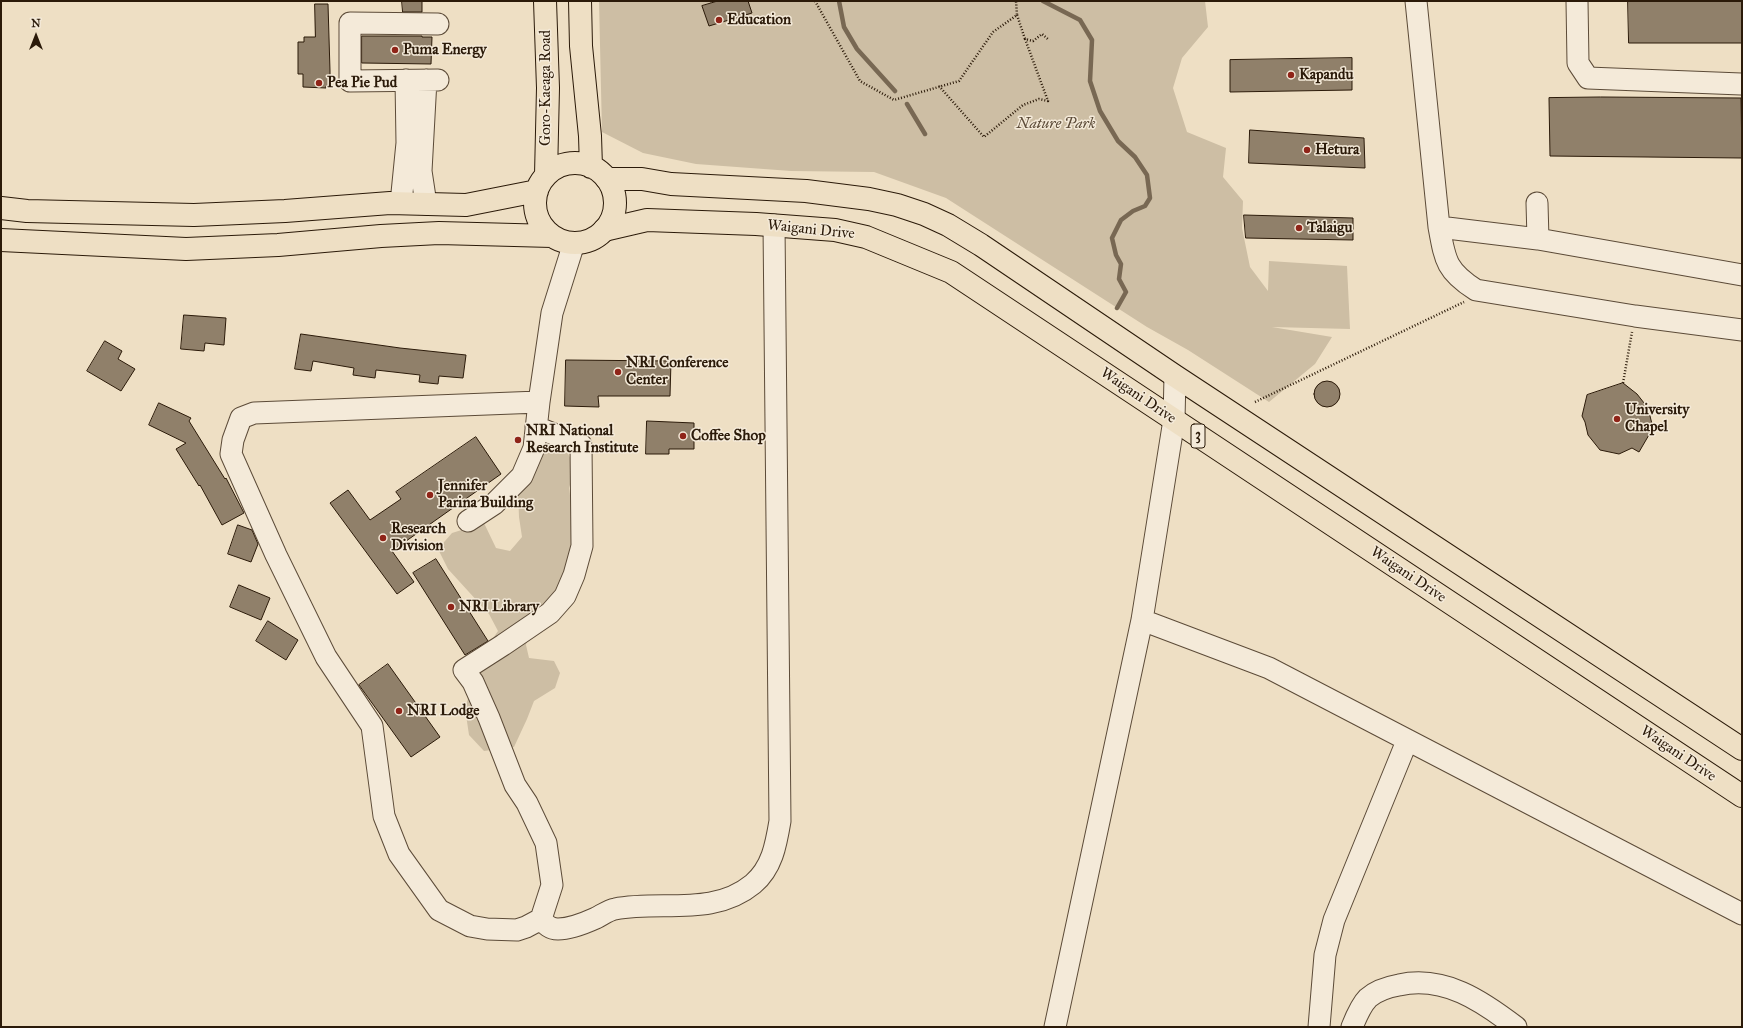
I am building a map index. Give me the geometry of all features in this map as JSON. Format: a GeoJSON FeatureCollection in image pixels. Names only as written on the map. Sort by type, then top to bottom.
{"type":"FeatureCollection","features":[{"type":"Feature","properties":{"kind":"main road","name":"Goro-Kaeaga Road"},"geometry":{"type":"LineString","coordinates":[[541,183],[548,88],[545,1]]}},
{"type":"Feature","properties":{"kind":"main road"},"geometry":{"type":"LineString","coordinates":[[580,1],[581,46],[590,136],[599,173],[613,191],[615,205],[612,218],[604,230],[596,237],[574,243],[562,241],[552,236],[543,227],[537,216],[535,203],[541,183],[556,168],[567,164],[579,164],[599,173],[671,184],[844,195],[897,205],[924,214],[948,225],[981,245],[1175,376],[1742,748]]}},
{"type":"Feature","properties":{"kind":"main road"},"geometry":{"type":"LineString","coordinates":[[1,208],[27,211],[194,215],[285,211],[401,203],[466,205],[541,183]]}},
{"type":"Feature","properties":{"kind":"main road","name":"Waigani Drive"},"geometry":{"type":"LineString","coordinates":[[604,230],[647,220],[774,225],[835,230],[866,236],[951,272],[1742,796]]}},
{"type":"Feature","properties":{"kind":"main road"},"geometry":{"type":"LineString","coordinates":[[1,240],[186,249],[278,245],[381,236],[439,233],[552,236]]}},
{"type":"Feature","properties":{"kind":"street"},"geometry":{"type":"LineString","coordinates":[[1416,1],[1439,227],[1445,256],[1451,270],[1460,280],[1476,290],[1635,316],[1742,330]]}},
{"type":"Feature","properties":{"kind":"street"},"geometry":{"type":"LineString","coordinates":[[1577,1],[1578,63],[1588,78],[1741,84]]}},
{"type":"Feature","properties":{"kind":"street"},"geometry":{"type":"LineString","coordinates":[[426,204],[421,171],[432,80],[350,80],[350,23],[438,24]]}},
{"type":"Feature","properties":{"kind":"street"},"geometry":{"type":"LineString","coordinates":[[401,203],[407,143],[406,80]]}},
{"type":"Feature","properties":{"kind":"street"},"geometry":{"type":"LineString","coordinates":[[1537,203],[1538,239]]}},
{"type":"Feature","properties":{"kind":"street"},"geometry":{"type":"LineString","coordinates":[[541,919],[548,927],[557,929],[592,920],[614,909],[682,907],[733,897],[753,883],[766,868],[774,853],[780,813],[774,225]]}},
{"type":"Feature","properties":{"kind":"street"},"geometry":{"type":"LineString","coordinates":[[1439,227],[1538,239],[1742,275]]}},
{"type":"Feature","properties":{"kind":"street"},"geometry":{"type":"LineString","coordinates":[[468,521],[494,504],[522,476],[534,448],[538,402],[552,314],[574,243]]}},
{"type":"Feature","properties":{"kind":"street"},"geometry":{"type":"LineString","coordinates":[[1055,1027],[1142,620],[1174,420],[1175,376]]}},
{"type":"Feature","properties":{"kind":"street"},"geometry":{"type":"LineString","coordinates":[[536,427],[581,445],[582,546],[574,575],[565,596],[550,613],[464,670],[473,682],[490,718],[514,785],[527,803],[546,843],[552,885],[541,919],[517,930],[487,929],[470,926],[439,910],[399,854],[384,816],[372,726],[326,657],[276,555],[231,454],[233,440],[241,418],[254,413],[538,402]]}},
{"type":"Feature","properties":{"kind":"street"},"geometry":{"type":"LineString","coordinates":[[1142,620],[1268,668],[1742,914]]}},
{"type":"Feature","properties":{"kind":"street"},"geometry":{"type":"LineString","coordinates":[[1319,1027],[1325,955],[1334,920],[1407,740]]}},
{"type":"Feature","properties":{"kind":"street"},"geometry":{"type":"LineString","coordinates":[[1352,1027],[1367,998],[1377,992],[1407,983],[1422,982],[1442,985],[1458,990],[1478,1001],[1516,1027]]}},
{"type":"Feature","properties":{"kind":"path"},"geometry":{"type":"LineString","coordinates":[[814,1],[860,81],[894,100],[959,80],[993,32],[1017,15]]}},
{"type":"Feature","properties":{"kind":"path"},"geometry":{"type":"LineString","coordinates":[[939,86],[984,137],[1023,106],[1039,99],[1048,101],[1017,15],[1016,1]]}},
{"type":"Feature","properties":{"kind":"path"},"geometry":{"type":"LineString","coordinates":[[1025,39],[1033,40],[1042,34],[1049,40]]}},
{"type":"Feature","properties":{"kind":"path"},"geometry":{"type":"LineString","coordinates":[[1255,402],[1470,300]]}},
{"type":"Feature","properties":{"kind":"path"},"geometry":{"type":"LineString","coordinates":[[1623,383],[1633,324]]}},
{"type":"Feature","properties":{"kind":"green space","name":"Nature Park"},"geometry":{"type":"Polygon","coordinates":[[[599,1],[1205,1],[1208,27],[1182,58],[1173,88],[1187,132],[1226,148],[1223,177],[1243,201],[1242,228],[1250,267],[1268,291],[1269,261],[1347,266],[1350,329],[1272,327],[1332,337],[1315,364],[1269,402],[1188,350],[1147,327],[946,198],[874,172],[791,171],[696,164],[643,153],[602,132],[599,1]]]}},
{"type":"Feature","properties":{"kind":"green space"},"geometry":{"type":"Polygon","coordinates":[[[552,443],[566,449],[575,469],[569,488],[576,538],[568,603],[532,616],[526,645],[529,658],[554,661],[560,673],[555,688],[534,701],[514,747],[484,751],[469,735],[465,708],[483,653],[498,631],[489,614],[448,569],[438,549],[452,533],[484,523],[496,548],[510,551],[522,537],[519,517],[518,490],[538,456],[552,443]]]}},
{"type":"Feature","properties":{"kind":"building"},"geometry":{"type":"Polygon","coordinates":[[[402,1],[422,1],[422,12],[403,12],[402,1]]]}},
{"type":"Feature","properties":{"kind":"building","name":"Education"},"geometry":{"type":"Polygon","coordinates":[[[718,1],[748,1],[752,13],[709,26],[702,6],[718,1]]]}},
{"type":"Feature","properties":{"kind":"building"},"geometry":{"type":"Polygon","coordinates":[[[1628,1],[1742,1],[1742,43],[1629,43],[1628,1]]]}},
{"type":"Feature","properties":{"kind":"building"},"geometry":{"type":"Polygon","coordinates":[[[315,4],[328,4],[330,86],[326,86],[326,88],[303,87],[303,74],[298,74],[298,42],[304,42],[304,37],[315,37],[315,4]]]}},
{"type":"Feature","properties":{"kind":"building","name":"Puma Energy"},"geometry":{"type":"Polygon","coordinates":[[[362,36],[432,37],[431,64],[362,63],[362,36]]]}},
{"type":"Feature","properties":{"kind":"building","name":"Kapandu"},"geometry":{"type":"Polygon","coordinates":[[[1352,58],[1352,90],[1230,92],[1230,60],[1352,58]]]}},
{"type":"Feature","properties":{"kind":"building"},"geometry":{"type":"Polygon","coordinates":[[[1549,98],[1741,98],[1742,158],[1550,156],[1549,98]]]}},
{"type":"Feature","properties":{"kind":"building","name":"Hetura"},"geometry":{"type":"Polygon","coordinates":[[[1250,130],[1364,138],[1365,168],[1249,163],[1250,130]]]}},
{"type":"Feature","properties":{"kind":"building","name":"Talaigu"},"geometry":{"type":"Polygon","coordinates":[[[1244,215],[1353,218],[1353,240],[1246,238],[1244,215]]]}},
{"type":"Feature","properties":{"kind":"building"},"geometry":{"type":"Polygon","coordinates":[[[184,315],[226,318],[224,345],[205,343],[204,351],[181,349],[184,315]]]}},
{"type":"Feature","properties":{"kind":"building"},"geometry":{"type":"Polygon","coordinates":[[[301,334],[400,348],[466,355],[463,378],[439,376],[438,384],[419,382],[420,375],[376,370],[375,378],[353,375],[354,368],[313,361],[311,371],[295,369],[301,334]]]}},
{"type":"Feature","properties":{"kind":"building"},"geometry":{"type":"Polygon","coordinates":[[[105,341],[122,351],[118,359],[135,369],[121,391],[87,371],[105,341]]]}},
{"type":"Feature","properties":{"kind":"building","name":"NRI Conference Center"},"geometry":{"type":"Polygon","coordinates":[[[566,360],[671,361],[670,396],[598,396],[599,407],[565,406],[566,360]]]}},
{"type":"Feature","properties":{"kind":"building"},"geometry":{"type":"Polygon","coordinates":[[[1327,381],[1336,385],[1340,394],[1336,403],[1327,407],[1318,403],[1314,394],[1318,385],[1327,381]]]}},
{"type":"Feature","properties":{"kind":"building","name":"University Chapel"},"geometry":{"type":"Polygon","coordinates":[[[1623,383],[1637,394],[1648,408],[1653,428],[1639,452],[1632,448],[1619,454],[1600,450],[1588,435],[1582,416],[1587,395],[1623,383]]]}},
{"type":"Feature","properties":{"kind":"building"},"geometry":{"type":"Polygon","coordinates":[[[159,403],[191,418],[189,421],[225,479],[226,478],[244,513],[222,525],[200,485],[199,486],[176,449],[186,443],[149,425],[159,403]]]}},
{"type":"Feature","properties":{"kind":"building"},"geometry":{"type":"Polygon","coordinates":[[[647,421],[694,423],[694,449],[669,449],[669,454],[646,454],[647,421]]]}},
{"type":"Feature","properties":{"kind":"building"},"geometry":{"type":"Polygon","coordinates":[[[476,437],[501,474],[392,551],[414,582],[397,594],[330,503],[348,490],[370,520],[401,499],[396,492],[476,437]]]}},
{"type":"Feature","properties":{"kind":"building"},"geometry":{"type":"Polygon","coordinates":[[[238,525],[252,530],[258,544],[251,562],[228,554],[238,525]]]}},
{"type":"Feature","properties":{"kind":"building","name":"NRI Library"},"geometry":{"type":"Polygon","coordinates":[[[436,559],[488,641],[465,655],[413,573],[436,559]]]}},
{"type":"Feature","properties":{"kind":"building"},"geometry":{"type":"Polygon","coordinates":[[[239,585],[270,598],[261,620],[230,607],[239,585]]]}},
{"type":"Feature","properties":{"kind":"building"},"geometry":{"type":"Polygon","coordinates":[[[268,621],[298,640],[286,660],[256,641],[268,621]]]}},
{"type":"Feature","properties":{"kind":"building","name":"NRI Lodge"},"geometry":{"type":"Polygon","coordinates":[[[388,664],[440,737],[411,757],[359,685],[388,664]]]}},
{"type":"Feature","properties":{"kind":"waterway"},"geometry":{"type":"LineString","coordinates":[[839,1],[844,27],[857,49],[895,91]]}},
{"type":"Feature","properties":{"kind":"waterway"},"geometry":{"type":"LineString","coordinates":[[1043,1],[1080,20],[1092,40],[1090,81],[1100,111],[1118,141],[1135,157],[1147,175],[1150,198],[1145,206],[1133,211],[1121,220],[1112,238],[1116,255],[1121,264],[1119,279],[1126,292],[1117,308]]}},
{"type":"Feature","properties":{"kind":"waterway"},"geometry":{"type":"LineString","coordinates":[[907,104],[925,134]]}},
{"type":"Feature","properties":{"kind":"place","name":"Education"},"geometry":{"type":"Point","coordinates":[719,20]}},
{"type":"Feature","properties":{"kind":"place","name":"Puma Energy"},"geometry":{"type":"Point","coordinates":[395,50]}},
{"type":"Feature","properties":{"kind":"place","name":"Kapandu"},"geometry":{"type":"Point","coordinates":[1291,75]}},
{"type":"Feature","properties":{"kind":"place","name":"Pea Pie Pud"},"geometry":{"type":"Point","coordinates":[319,83]}},
{"type":"Feature","properties":{"kind":"place","name":"Hetura"},"geometry":{"type":"Point","coordinates":[1307,150]}},
{"type":"Feature","properties":{"kind":"place","name":"Talaigu"},"geometry":{"type":"Point","coordinates":[1299,228]}},
{"type":"Feature","properties":{"kind":"place","name":"NRI Conference Center"},"geometry":{"type":"Point","coordinates":[618,372]}},
{"type":"Feature","properties":{"kind":"place","name":"University Chapel"},"geometry":{"type":"Point","coordinates":[1617,419]}},
{"type":"Feature","properties":{"kind":"place","name":"Coffee Shop"},"geometry":{"type":"Point","coordinates":[683,436]}},
{"type":"Feature","properties":{"kind":"place","name":"NRI National Research Institute"},"geometry":{"type":"Point","coordinates":[518,440]}},
{"type":"Feature","properties":{"kind":"place","name":"Jennifer Parina Building"},"geometry":{"type":"Point","coordinates":[430,495]}},
{"type":"Feature","properties":{"kind":"place","name":"Research Division"},"geometry":{"type":"Point","coordinates":[383,538]}},
{"type":"Feature","properties":{"kind":"place","name":"NRI Library"},"geometry":{"type":"Point","coordinates":[451,607]}},
{"type":"Feature","properties":{"kind":"place","name":"NRI Lodge"},"geometry":{"type":"Point","coordinates":[399,711]}}]}
